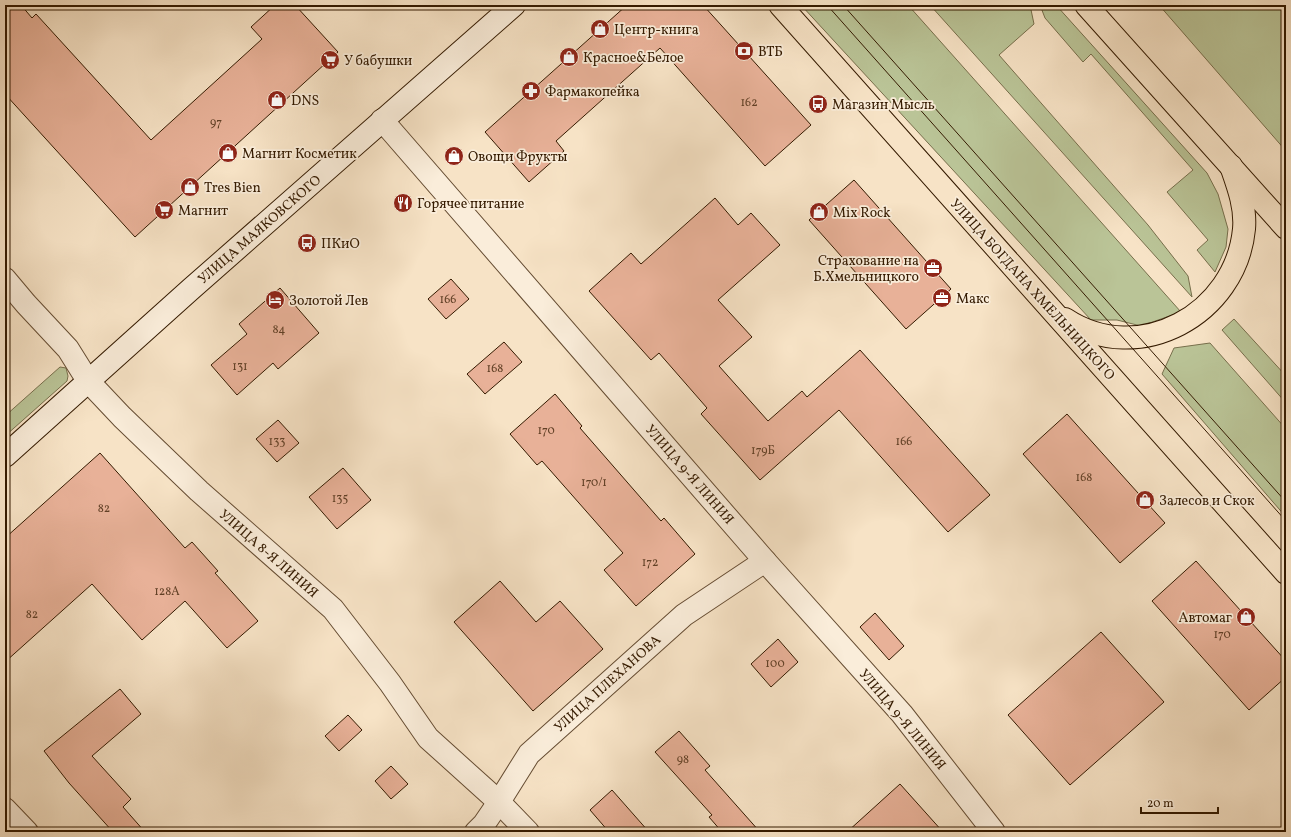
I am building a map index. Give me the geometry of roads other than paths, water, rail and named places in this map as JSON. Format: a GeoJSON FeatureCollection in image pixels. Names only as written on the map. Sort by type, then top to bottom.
{"type":"FeatureCollection","features":[{"type":"Feature","properties":{"kind":"main road","name":"УЛИЦА БОГДАНА ХМЕЛЬНИЦКОГО"},"geometry":{"type":"LineString","coordinates":[[780,5],[1286,573]]}},
{"type":"Feature","properties":{"kind":"main road"},"geometry":{"type":"LineString","coordinates":[[1086,5],[1286,228]]}},
{"type":"Feature","properties":{"kind":"main road"},"geometry":{"type":"LineString","coordinates":[[1052,311],[1073,325],[1097,334],[1122,338],[1160,333],[1181,324],[1200,312],[1223,287],[1237,259],[1244,228],[1242,196],[1231,166]]}},
{"type":"Feature","properties":{"kind":"street","name":"УЛИЦА МАЯКОВСКОГО"},"geometry":{"type":"LineString","coordinates":[[5,456],[382,120],[514,5]]}},
{"type":"Feature","properties":{"kind":"street","name":"УЛИЦА 9-Я ЛИНИЯ"},"geometry":{"type":"LineString","coordinates":[[382,120],[765,561],[902,714],[994,832]]}},
{"type":"Feature","properties":{"kind":"street","name":"УЛИЦА 8-Я ЛИНИЯ"},"geometry":{"type":"LineString","coordinates":[[5,279],[68,349],[88,381],[122,417],[199,491],[333,609],[390,683],[428,738],[499,802],[528,832]]}},
{"type":"Feature","properties":{"kind":"street","name":"УЛИЦА ПЛЕХАНОВА"},"geometry":{"type":"LineString","coordinates":[[476,832],[484,824],[499,802],[529,754],[684,615],[765,561]]}},
{"type":"Feature","properties":{"kind":"street"},"geometry":{"type":"LineString","coordinates":[[5,808],[27,832]]}},
{"type":"Feature","properties":{"kind":"tram line"},"geometry":{"type":"LineString","coordinates":[[827,5],[1286,521]]}},
{"type":"Feature","properties":{"kind":"tram line"},"geometry":{"type":"LineString","coordinates":[[843,5],[1286,502]]}},
{"type":"Feature","properties":{"kind":"place","name":"Центр-книга"},"geometry":{"type":"Point","coordinates":[600,29]}},
{"type":"Feature","properties":{"kind":"place","name":"ВТБ"},"geometry":{"type":"Point","coordinates":[744,51]}},
{"type":"Feature","properties":{"kind":"place","name":"Красное&Белое"},"geometry":{"type":"Point","coordinates":[569,57]}},
{"type":"Feature","properties":{"kind":"place","name":"У бабушки"},"geometry":{"type":"Point","coordinates":[330,60]}},
{"type":"Feature","properties":{"kind":"place","name":"Фармакопейка"},"geometry":{"type":"Point","coordinates":[531,91]}},
{"type":"Feature","properties":{"kind":"place","name":"DNS"},"geometry":{"type":"Point","coordinates":[277,100]}},
{"type":"Feature","properties":{"kind":"place","name":"Магазин Мысль"},"geometry":{"type":"Point","coordinates":[818,104]}},
{"type":"Feature","properties":{"kind":"place","name":"Магнит Косметик"},"geometry":{"type":"Point","coordinates":[228,153]}},
{"type":"Feature","properties":{"kind":"place","name":"Овощи Фрукты"},"geometry":{"type":"Point","coordinates":[454,156]}},
{"type":"Feature","properties":{"kind":"place","name":"Tres Bien"},"geometry":{"type":"Point","coordinates":[190,187]}},
{"type":"Feature","properties":{"kind":"place","name":"Горячее питание"},"geometry":{"type":"Point","coordinates":[403,203]}},
{"type":"Feature","properties":{"kind":"place","name":"Магнит"},"geometry":{"type":"Point","coordinates":[164,210]}},
{"type":"Feature","properties":{"kind":"place","name":"Mix Rock"},"geometry":{"type":"Point","coordinates":[819,212]}},
{"type":"Feature","properties":{"kind":"place","name":"ПКиО"},"geometry":{"type":"Point","coordinates":[307,243]}},
{"type":"Feature","properties":{"kind":"place","name":"Страхование на Б.Хмельницкого"},"geometry":{"type":"Point","coordinates":[933,268]}},
{"type":"Feature","properties":{"kind":"place","name":"Макс"},"geometry":{"type":"Point","coordinates":[942,298]}},
{"type":"Feature","properties":{"kind":"place","name":"Золотой Лев"},"geometry":{"type":"Point","coordinates":[275,300]}},
{"type":"Feature","properties":{"kind":"place","name":"Залесов и Скок"},"geometry":{"type":"Point","coordinates":[1145,500]}},
{"type":"Feature","properties":{"kind":"place","name":"Автомаг"},"geometry":{"type":"Point","coordinates":[1246,617]}}]}
